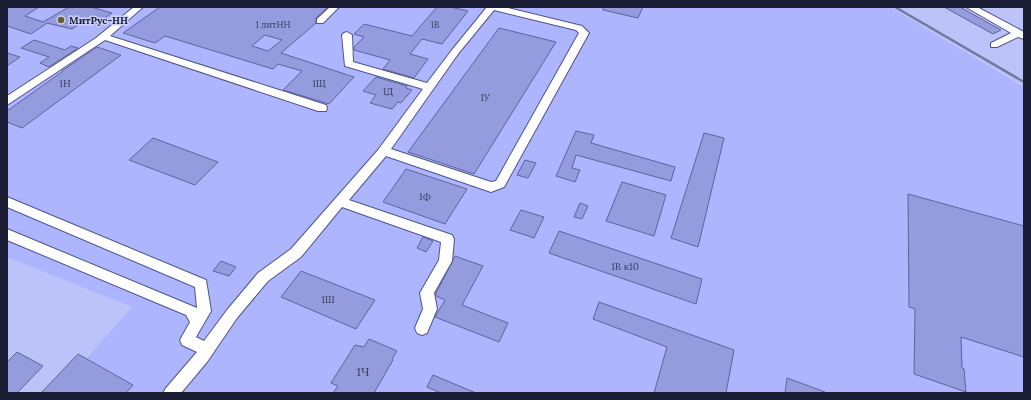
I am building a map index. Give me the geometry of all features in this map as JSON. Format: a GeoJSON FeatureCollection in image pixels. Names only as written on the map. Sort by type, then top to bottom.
{"type":"FeatureCollection","features":[{"type":"Feature","properties":{"kind":"lane"},"geometry":{"type":"LineString","coordinates":[[7,102],[102,36],[139,7]]}},
{"type":"Feature","properties":{"kind":"lane"},"geometry":{"type":"LineString","coordinates":[[320,20],[335,7]]}},
{"type":"Feature","properties":{"kind":"lane"},"geometry":{"type":"LineString","coordinates":[[171,393],[207,350],[232,314],[263,277],[296,253],[382,153],[454,52],[492,7],[580,28],[584,33],[500,184],[491,187],[386,152],[382,153]]}},
{"type":"Feature","properties":{"kind":"lane"},"geometry":{"type":"LineString","coordinates":[[970,7],[1021,34]]}},
{"type":"Feature","properties":{"kind":"lane"},"geometry":{"type":"LineString","coordinates":[[994,45],[1021,34]]}},
{"type":"Feature","properties":{"kind":"lane"},"geometry":{"type":"LineString","coordinates":[[347,35],[348,64],[429,87]]}},
{"type":"Feature","properties":{"kind":"lane"},"geometry":{"type":"LineString","coordinates":[[102,36],[322,108]]}},
{"type":"Feature","properties":{"kind":"lane"},"geometry":{"type":"LineString","coordinates":[[7,202],[201,284],[204,311],[187,340],[207,350]]}},
{"type":"Feature","properties":{"kind":"lane"},"geometry":{"type":"LineString","coordinates":[[341,202],[448,239],[445,261],[426,293],[430,309],[422,328]]}},
{"type":"Feature","properties":{"kind":"lane"},"geometry":{"type":"LineString","coordinates":[[7,234],[191,311],[198,323]]}},
{"type":"Feature","properties":{"kind":"shaded area"},"geometry":{"type":"Polygon","coordinates":[[[7,7],[890,7],[1024,87],[1024,393],[56,393],[132,307],[7,257],[7,7]]]}},
{"type":"Feature","properties":{"kind":"building","name":"МитРус-НН"},"geometry":{"type":"Polygon","coordinates":[[[7,7],[39,7],[25,16],[43,22],[69,7],[91,7],[112,13],[96,24],[84,21],[72,29],[47,23],[31,34],[7,26],[7,7]]]}},
{"type":"Feature","properties":{"kind":"building"},"geometry":{"type":"Polygon","coordinates":[[[160,7],[328,7],[316,18],[316,23],[281,53],[354,77],[329,104],[283,90],[302,71],[278,64],[273,69],[165,36],[155,43],[123,33],[160,7]],[[265,35],[252,46],[268,51],[282,40],[265,35]]]}},
{"type":"Feature","properties":{"kind":"building"},"geometry":{"type":"Polygon","coordinates":[[[437,7],[450,7],[468,11],[442,44],[422,39],[410,54],[428,59],[414,78],[383,69],[390,60],[354,50],[354,47],[364,37],[354,34],[364,24],[412,36],[437,7]]]}},
{"type":"Feature","properties":{"kind":"building"},"geometry":{"type":"Polygon","coordinates":[[[603,7],[643,7],[638,18],[603,10],[603,7]]]}},
{"type":"Feature","properties":{"kind":"building"},"geometry":{"type":"Polygon","coordinates":[[[944,7],[960,7],[1001,30],[993,34],[944,7]]]}},
{"type":"Feature","properties":{"kind":"building"},"geometry":{"type":"Polygon","coordinates":[[[499,28],[556,42],[474,174],[408,152],[499,28]]]}},
{"type":"Feature","properties":{"kind":"building"},"geometry":{"type":"Polygon","coordinates":[[[34,40],[65,50],[71,46],[78,48],[49,67],[40,63],[49,57],[21,48],[34,40]]]}},
{"type":"Feature","properties":{"kind":"building"},"geometry":{"type":"Polygon","coordinates":[[[97,47],[121,55],[22,128],[7,122],[7,111],[97,47]]]}},
{"type":"Feature","properties":{"kind":"building"},"geometry":{"type":"Polygon","coordinates":[[[7,53],[20,57],[7,66],[7,53]]]}},
{"type":"Feature","properties":{"kind":"building"},"geometry":{"type":"Polygon","coordinates":[[[376,77],[407,86],[406,88],[412,90],[401,103],[398,102],[392,109],[370,103],[376,95],[363,91],[376,77]]]}},
{"type":"Feature","properties":{"kind":"building"},"geometry":{"type":"Polygon","coordinates":[[[576,131],[594,135],[591,143],[675,167],[671,181],[576,155],[572,168],[580,170],[575,182],[556,176],[576,131]]]}},
{"type":"Feature","properties":{"kind":"building"},"geometry":{"type":"Polygon","coordinates":[[[704,133],[724,138],[698,247],[671,238],[704,133]]]}},
{"type":"Feature","properties":{"kind":"building"},"geometry":{"type":"Polygon","coordinates":[[[153,138],[218,162],[195,185],[129,160],[153,138]]]}},
{"type":"Feature","properties":{"kind":"building"},"geometry":{"type":"Polygon","coordinates":[[[525,160],[536,163],[528,178],[517,175],[525,160]]]}},
{"type":"Feature","properties":{"kind":"building"},"geometry":{"type":"Polygon","coordinates":[[[406,169],[467,189],[445,224],[383,202],[406,169]]]}},
{"type":"Feature","properties":{"kind":"building"},"geometry":{"type":"Polygon","coordinates":[[[622,182],[666,195],[654,236],[606,221],[622,182]]]}},
{"type":"Feature","properties":{"kind":"building"},"geometry":{"type":"Polygon","coordinates":[[[908,194],[1024,226],[1024,357],[961,337],[962,368],[964,369],[966,392],[914,374],[915,309],[909,307],[908,194]]]}},
{"type":"Feature","properties":{"kind":"building"},"geometry":{"type":"Polygon","coordinates":[[[580,203],[588,206],[582,219],[574,217],[580,203]]]}},
{"type":"Feature","properties":{"kind":"building"},"geometry":{"type":"Polygon","coordinates":[[[521,210],[544,217],[534,238],[510,230],[521,210]]]}},
{"type":"Feature","properties":{"kind":"building"},"geometry":{"type":"Polygon","coordinates":[[[559,231],[702,279],[696,304],[549,253],[559,231]]]}},
{"type":"Feature","properties":{"kind":"building"},"geometry":{"type":"Polygon","coordinates":[[[423,237],[433,241],[426,252],[417,248],[423,237]]]}},
{"type":"Feature","properties":{"kind":"building"},"geometry":{"type":"Polygon","coordinates":[[[455,256],[483,266],[462,305],[508,323],[499,342],[435,317],[445,300],[436,296],[436,293],[455,256]]]}},
{"type":"Feature","properties":{"kind":"building"},"geometry":{"type":"Polygon","coordinates":[[[221,261],[236,267],[229,276],[213,271],[221,261]]]}},
{"type":"Feature","properties":{"kind":"building"},"geometry":{"type":"Polygon","coordinates":[[[301,271],[375,300],[356,329],[281,297],[301,271]]]}},
{"type":"Feature","properties":{"kind":"building"},"geometry":{"type":"Polygon","coordinates":[[[599,302],[734,350],[726,393],[654,393],[667,347],[593,319],[599,302]]]}},
{"type":"Feature","properties":{"kind":"building"},"geometry":{"type":"Polygon","coordinates":[[[369,339],[397,351],[374,393],[333,393],[338,386],[331,383],[355,345],[364,347],[369,339]]]}},
{"type":"Feature","properties":{"kind":"building"},"geometry":{"type":"Polygon","coordinates":[[[17,352],[43,366],[17,393],[7,393],[7,362],[17,352]]]}},
{"type":"Feature","properties":{"kind":"building"},"geometry":{"type":"Polygon","coordinates":[[[78,354],[133,385],[126,393],[41,393],[78,354]]]}},
{"type":"Feature","properties":{"kind":"building"},"geometry":{"type":"Polygon","coordinates":[[[433,375],[476,393],[441,393],[427,387],[433,375]]]}},
{"type":"Feature","properties":{"kind":"building"},"geometry":{"type":"Polygon","coordinates":[[[787,378],[825,392],[825,393],[785,393],[787,378]]]}},
{"type":"Feature","properties":{"kind":"railway"},"geometry":{"type":"LineString","coordinates":[[895,7],[1024,82]]}},
{"type":"Feature","properties":{"kind":"place","name":"МитРус-НН"},"geometry":{"type":"Point","coordinates":[61,20]}}]}
